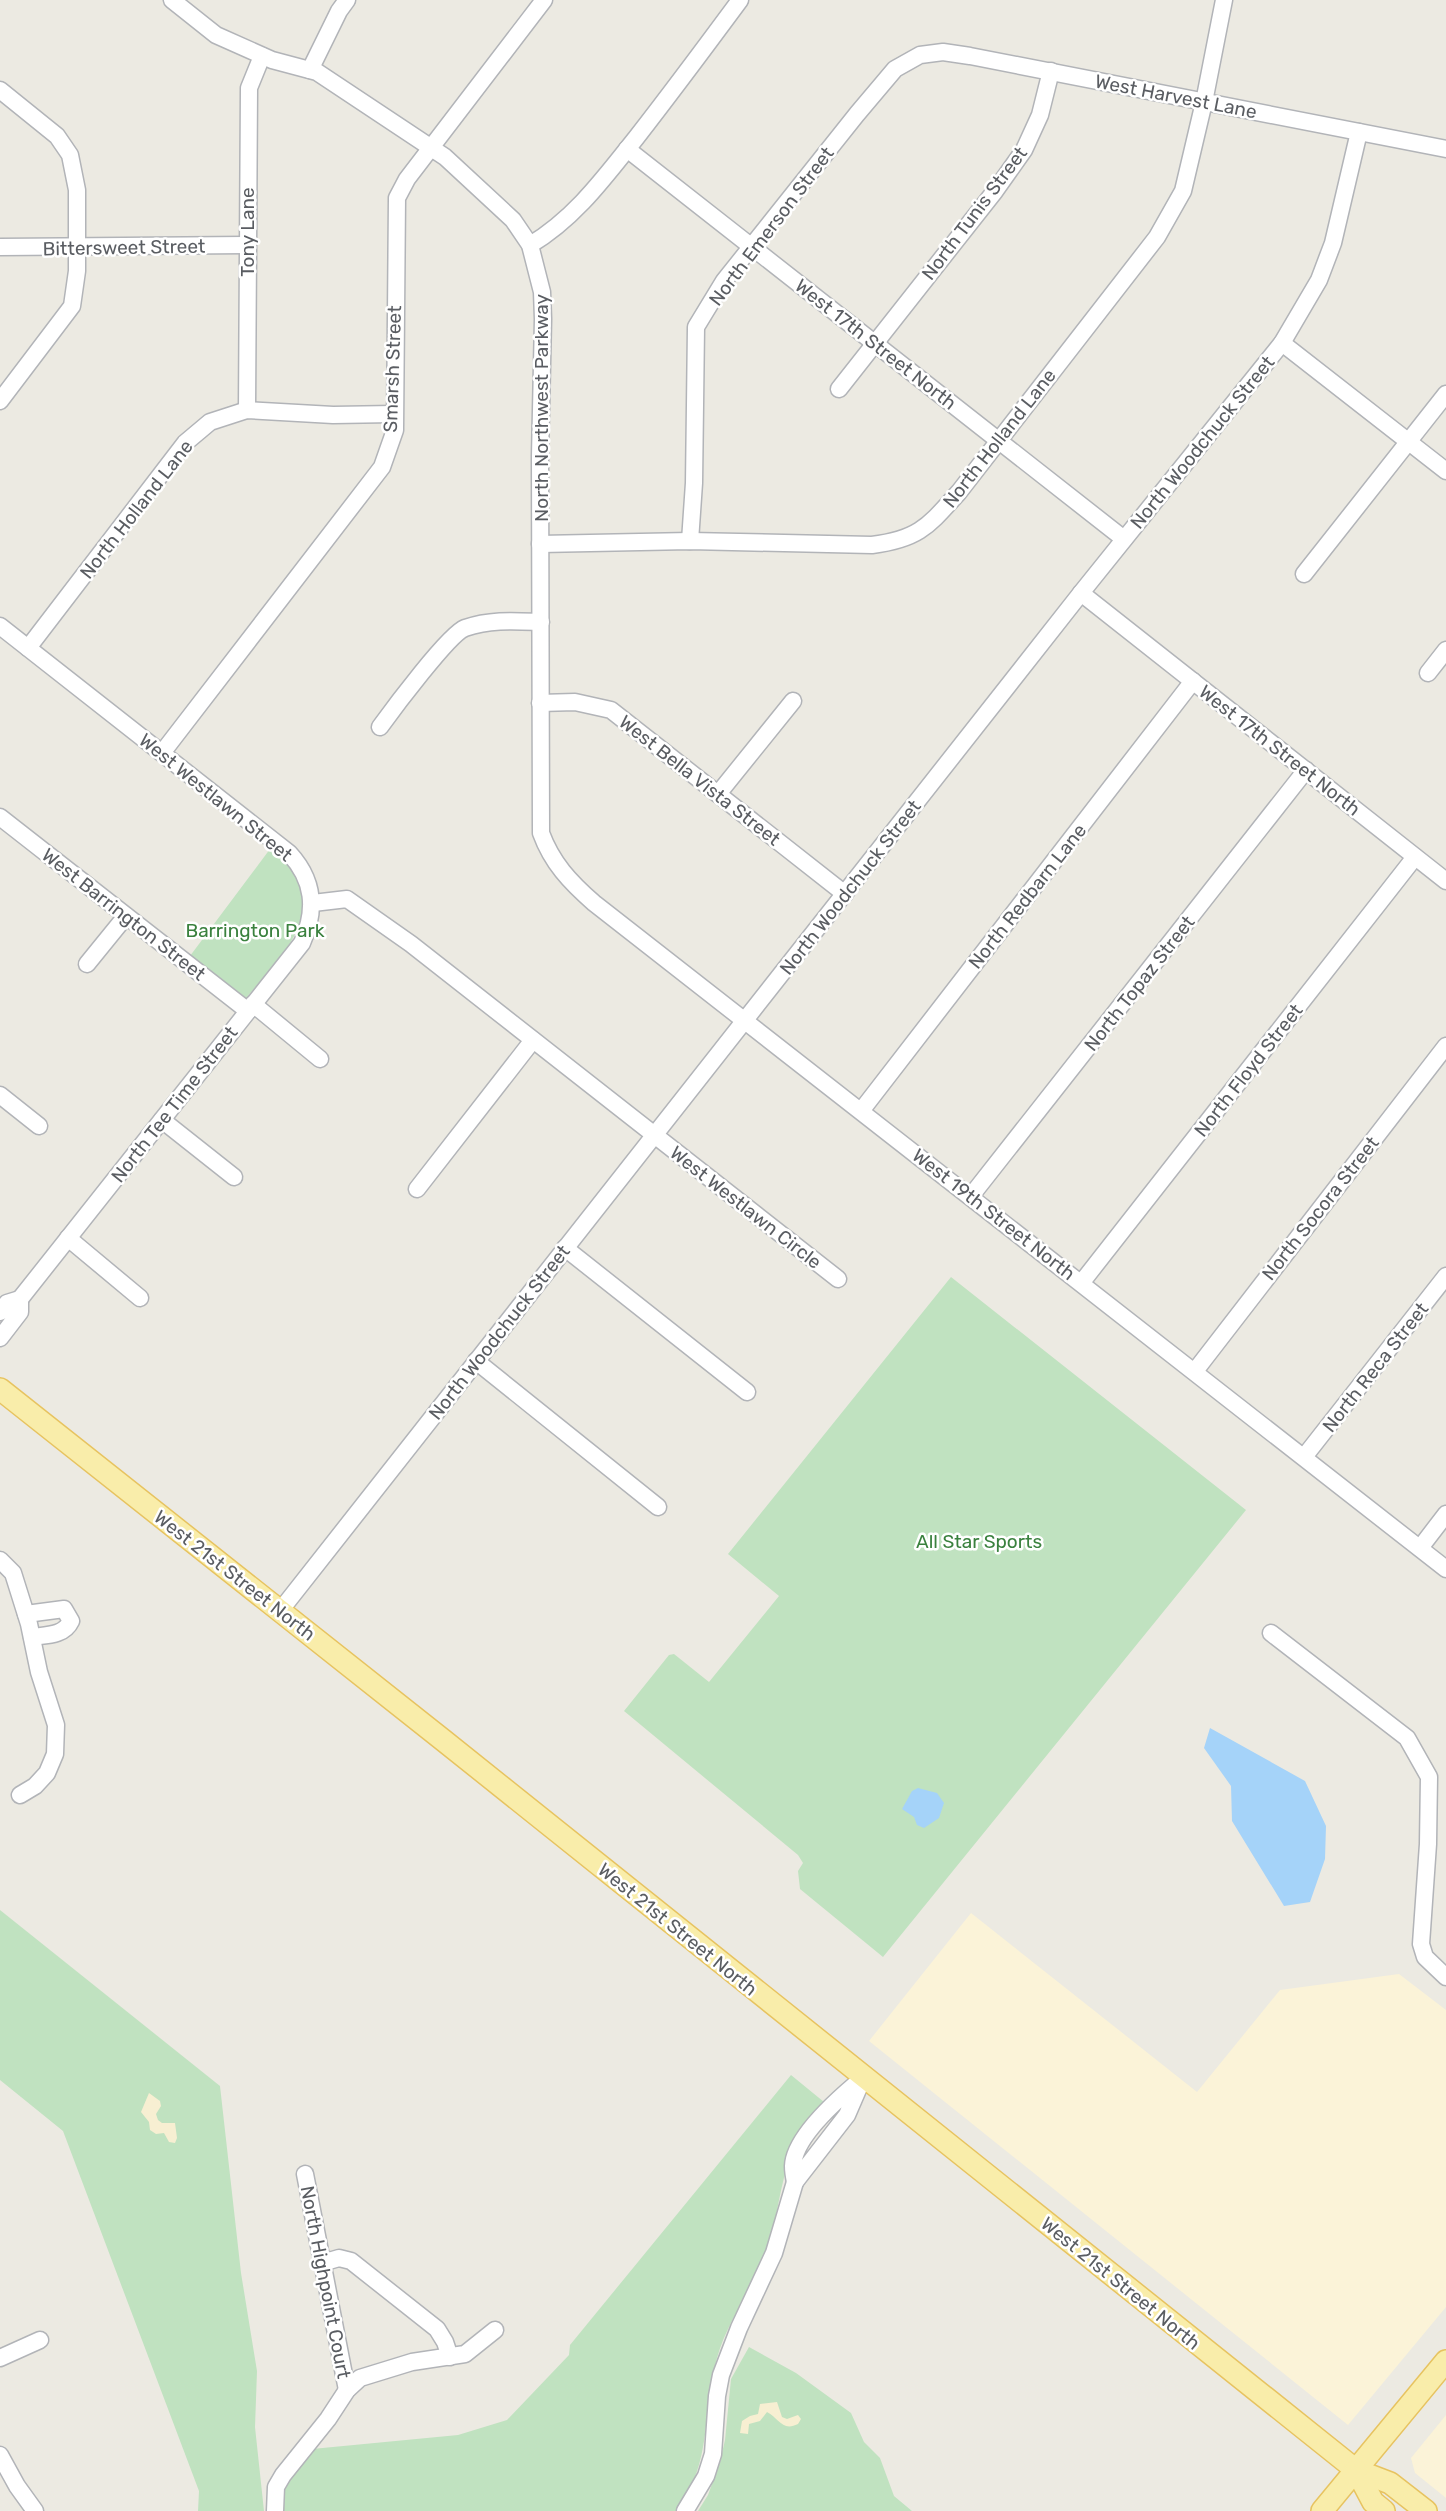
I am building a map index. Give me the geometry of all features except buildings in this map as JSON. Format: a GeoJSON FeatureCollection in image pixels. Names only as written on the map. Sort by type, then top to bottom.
{"type":"FeatureCollection","features":[{"type":"Feature","properties":{"kind":"main road","name":"West 21st Street North"},"geometry":{"type":"LineString","coordinates":[[0,1389],[1356,2470],[1390,2483],[1426,2511]]}},
{"type":"Feature","properties":{"kind":"main road"},"geometry":{"type":"LineString","coordinates":[[1322,2511],[1446,2361]]}},
{"type":"Feature","properties":{"kind":"main road","name":"West 21st Street North"},"geometry":{"type":"LineString","coordinates":[[1356,2470],[1373,2502],[1384,2511]]}},
{"type":"Feature","properties":{"kind":"street"},"geometry":{"type":"LineString","coordinates":[[172,0],[216,35],[262,56],[317,72],[431,147],[495,201],[513,220],[530,245],[551,233],[589,198],[740,0]]}},
{"type":"Feature","properties":{"kind":"street"},"geometry":{"type":"LineString","coordinates":[[310,70],[347,0]]}},
{"type":"Feature","properties":{"kind":"street","name":"Smarsh Street"},"geometry":{"type":"LineString","coordinates":[[162,753],[382,467],[395,430],[397,198],[407,179],[544,0]]}},
{"type":"Feature","properties":{"kind":"street","name":"North Holland Lane"},"geometry":{"type":"LineString","coordinates":[[540,544],[690,541],[872,545],[896,542],[926,528],[959,492],[1157,237],[1183,191],[1224,0]]}},
{"type":"Feature","properties":{"kind":"street","name":"West Harvest Lane"},"geometry":{"type":"LineString","coordinates":[[907,62],[920,55],[943,52],[1446,149]]}},
{"type":"Feature","properties":{"kind":"street","name":"Tony Lane"},"geometry":{"type":"LineString","coordinates":[[247,410],[249,88],[262,56]]}},
{"type":"Feature","properties":{"kind":"street","name":"North Emerson Street"},"geometry":{"type":"LineString","coordinates":[[690,541],[694,483],[696,327],[724,281],[751,247],[857,114],[895,69],[907,62]]}},
{"type":"Feature","properties":{"kind":"street","name":"North Tunis Street"},"geometry":{"type":"LineString","coordinates":[[839,389],[995,191],[1024,150],[1040,115],[1051,72]]}},
{"type":"Feature","properties":{"kind":"street"},"geometry":{"type":"LineString","coordinates":[[0,90],[57,136],[69,155],[77,190],[77,271],[72,306],[0,401]]}},
{"type":"Feature","properties":{"kind":"street","name":"North Woodchuck Street"},"geometry":{"type":"LineString","coordinates":[[280,1611],[1081,593],[1282,342],[1319,280],[1333,243],[1359,132]]}},
{"type":"Feature","properties":{"kind":"street","name":"West 17th Street North"},"geometry":{"type":"LineString","coordinates":[[627,149],[1124,539]]}},
{"type":"Feature","properties":{"kind":"street","name":"Bittersweet Street"},"geometry":{"type":"LineString","coordinates":[[0,247],[247,245]]}},
{"type":"Feature","properties":{"kind":"street","name":"North Northwest Parkway"},"geometry":{"type":"LineString","coordinates":[[530,245],[542,292],[541,833],[549,854]]}},
{"type":"Feature","properties":{"kind":"street"},"geometry":{"type":"LineString","coordinates":[[1282,342],[1446,471]]}},
{"type":"Feature","properties":{"kind":"street"},"geometry":{"type":"LineString","coordinates":[[1304,574],[1446,394]]}},
{"type":"Feature","properties":{"kind":"street","name":"North Holland Lane"},"geometry":{"type":"LineString","coordinates":[[28,648],[185,443],[210,422],[247,410],[333,415],[394,414]]}},
{"type":"Feature","properties":{"kind":"street","name":"West 17th Street North"},"geometry":{"type":"LineString","coordinates":[[1081,593],[1446,881]]}},
{"type":"Feature","properties":{"kind":"street"},"geometry":{"type":"LineString","coordinates":[[380,727],[415,681],[462,629],[499,620],[541,622]]}},
{"type":"Feature","properties":{"kind":"street","name":"West Westlawn Street"},"geometry":{"type":"LineString","coordinates":[[0,626],[289,853],[304,872],[313,903]]}},
{"type":"Feature","properties":{"kind":"street"},"geometry":{"type":"LineString","coordinates":[[1428,673],[1446,650]]}},
{"type":"Feature","properties":{"kind":"street","name":"North Redbarn Lane"},"geometry":{"type":"LineString","coordinates":[[861,1111],[1193,681]]}},
{"type":"Feature","properties":{"kind":"street"},"geometry":{"type":"LineString","coordinates":[[719,794],[793,701]]}},
{"type":"Feature","properties":{"kind":"street","name":"West Bella Vista Street"},"geometry":{"type":"LineString","coordinates":[[540,703],[575,702],[611,710],[845,894]]}},
{"type":"Feature","properties":{"kind":"street","name":"North Topaz Street"},"geometry":{"type":"LineString","coordinates":[[971,1196],[1306,770]]}},
{"type":"Feature","properties":{"kind":"street","name":"West Barrington Street"},"geometry":{"type":"LineString","coordinates":[[2,822],[320,1059]]}},
{"type":"Feature","properties":{"kind":"street","name":"West 19th Street North"},"geometry":{"type":"LineString","coordinates":[[549,854],[570,882],[594,903],[1446,1569]]}},
{"type":"Feature","properties":{"kind":"street","name":"North Floyd Street"},"geometry":{"type":"LineString","coordinates":[[1082,1283],[1415,857]]}},
{"type":"Feature","properties":{"kind":"street"},"geometry":{"type":"LineString","coordinates":[[313,903],[347,900],[411,944],[654,1135]]}},
{"type":"Feature","properties":{"kind":"street","name":"North Tee Time Street"},"geometry":{"type":"LineString","coordinates":[[0,1312],[7,1303],[20,1299],[302,943],[310,925],[313,903]]}},
{"type":"Feature","properties":{"kind":"street"},"geometry":{"type":"LineString","coordinates":[[87,964],[126,916]]}},
{"type":"Feature","properties":{"kind":"street"},"geometry":{"type":"LineString","coordinates":[[417,1189],[533,1040]]}},
{"type":"Feature","properties":{"kind":"street","name":"North Socora Street"},"geometry":{"type":"LineString","coordinates":[[1195,1371],[1446,1046]]}},
{"type":"Feature","properties":{"kind":"street"},"geometry":{"type":"LineString","coordinates":[[0,1095],[39,1126]]}},
{"type":"Feature","properties":{"kind":"street"},"geometry":{"type":"LineString","coordinates":[[162,1120],[234,1177]]}},
{"type":"Feature","properties":{"kind":"street","name":"West Westlawn Circle"},"geometry":{"type":"LineString","coordinates":[[654,1135],[838,1279]]}},
{"type":"Feature","properties":{"kind":"street"},"geometry":{"type":"LineString","coordinates":[[68,1238],[140,1298]]}},
{"type":"Feature","properties":{"kind":"street"},"geometry":{"type":"LineString","coordinates":[[565,1248],[747,1392]]}},
{"type":"Feature","properties":{"kind":"street","name":"North Reca Street"},"geometry":{"type":"LineString","coordinates":[[1304,1457],[1446,1276]]}},
{"type":"Feature","properties":{"kind":"street","name":"North Tee Time Street"},"geometry":{"type":"LineString","coordinates":[[0,1338],[20,1312],[20,1299]]}},
{"type":"Feature","properties":{"kind":"street"},"geometry":{"type":"LineString","coordinates":[[476,1361],[658,1507]]}},
{"type":"Feature","properties":{"kind":"street"},"geometry":{"type":"LineString","coordinates":[[1420,1548],[1446,1514]]}},
{"type":"Feature","properties":{"kind":"street"},"geometry":{"type":"LineString","coordinates":[[0,1560],[13,1573],[56,1725],[55,1755],[47,1773],[35,1786],[20,1795]]}},
{"type":"Feature","properties":{"kind":"street"},"geometry":{"type":"LineString","coordinates":[[26,1614],[64,1609],[71,1621],[69,1626],[59,1633],[32,1637]]}},
{"type":"Feature","properties":{"kind":"street"},"geometry":{"type":"LineString","coordinates":[[1271,1633],[1407,1738],[1429,1777],[1428,1844],[1420,1944],[1425,1957],[1446,1977]]}},
{"type":"Feature","properties":{"kind":"street"},"geometry":{"type":"LineString","coordinates":[[1429,1788],[1446,1788]]}},
{"type":"Feature","properties":{"kind":"street"},"geometry":{"type":"LineString","coordinates":[[685,2511],[706,2476],[713,2454],[721,2375],[739,2328],[774,2253],[795,2182],[793,2164],[810,2131],[833,2102],[863,2078]]}},
{"type":"Feature","properties":{"kind":"street","name":"North Highpoint Court"},"geometry":{"type":"LineString","coordinates":[[305,2174],[347,2390]]}},
{"type":"Feature","properties":{"kind":"street"},"geometry":{"type":"LineString","coordinates":[[322,2263],[339,2258],[351,2261],[437,2329],[450,2357]]}},
{"type":"Feature","properties":{"kind":"street"},"geometry":{"type":"LineString","coordinates":[[275,2511],[276,2487],[283,2475],[328,2419],[347,2390],[360,2378],[412,2362],[465,2354],[495,2330]]}},
{"type":"Feature","properties":{"kind":"street"},"geometry":{"type":"LineString","coordinates":[[0,2358],[40,2340]]}},
{"type":"Feature","properties":{"kind":"street"},"geometry":{"type":"LineString","coordinates":[[0,2455],[34,2511]]}},
{"type":"Feature","properties":{"kind":"shaded area"},"geometry":{"type":"Polygon","coordinates":[[[971,1913],[1197,2092],[1280,1990],[1399,1974],[1446,2010],[1446,2307],[1348,2425],[869,2041],[971,1913]]]}},
{"type":"Feature","properties":{"kind":"shaded area"},"geometry":{"type":"Polygon","coordinates":[[[1446,2415],[1446,2498],[1415,2473],[1411,2458],[1446,2415]]]}},
{"type":"Feature","properties":{"kind":"green space","name":"Barrington Park"},"geometry":{"type":"Polygon","coordinates":[[[270,849],[297,876],[303,893],[303,910],[291,942],[246,998],[190,956],[270,849]]]}},
{"type":"Feature","properties":{"kind":"green space","name":"All Star Sports"},"geometry":{"type":"Polygon","coordinates":[[[951,1277],[1246,1510],[883,1957],[800,1889],[798,1871],[803,1863],[798,1855],[624,1711],[669,1655],[674,1654],[709,1682],[779,1596],[728,1554],[951,1277]]]}},
{"type":"Feature","properties":{"kind":"green space"},"geometry":{"type":"Polygon","coordinates":[[[0,1910],[220,2086],[241,2273],[257,2371],[255,2427],[264,2511],[198,2511],[199,2491],[63,2131],[0,2080],[0,1910]]]}},
{"type":"Feature","properties":{"kind":"green space"},"geometry":{"type":"Polygon","coordinates":[[[791,2075],[824,2102],[790,2159],[765,2256],[721,2344],[712,2378],[705,2436],[696,2474],[676,2511],[279,2511],[285,2483],[312,2449],[458,2435],[507,2420],[569,2355],[570,2345],[791,2075]]]}},
{"type":"Feature","properties":{"kind":"green space"},"geometry":{"type":"Polygon","coordinates":[[[749,2347],[796,2373],[851,2413],[864,2442],[880,2458],[894,2496],[912,2511],[698,2511],[708,2495],[720,2462],[731,2379],[749,2347]]]}},
{"type":"Feature","properties":{"kind":"sand"},"geometry":{"type":"Polygon","coordinates":[[[149,2093],[160,2101],[161,2106],[156,2114],[158,2120],[162,2123],[175,2123],[175,2143],[169,2142],[164,2133],[156,2134],[150,2130],[149,2122],[141,2112],[149,2093]]]}},
{"type":"Feature","properties":{"kind":"sand"},"geometry":{"type":"Polygon","coordinates":[[[777,2402],[782,2417],[787,2419],[798,2415],[801,2419],[798,2424],[784,2425],[767,2412],[760,2421],[749,2424],[748,2434],[740,2433],[742,2421],[758,2414],[760,2404],[777,2402]]]}},
{"type":"Feature","properties":{"kind":"water"},"geometry":{"type":"Polygon","coordinates":[[[1210,1728],[1305,1781],[1326,1826],[1325,1859],[1310,1902],[1284,1906],[1232,1821],[1231,1786],[1204,1748],[1210,1728]]]}},
{"type":"Feature","properties":{"kind":"water"},"geometry":{"type":"Polygon","coordinates":[[[918,1788],[937,1793],[944,1803],[939,1818],[924,1828],[917,1825],[914,1817],[902,1809],[912,1791],[918,1788]]]}}]}
